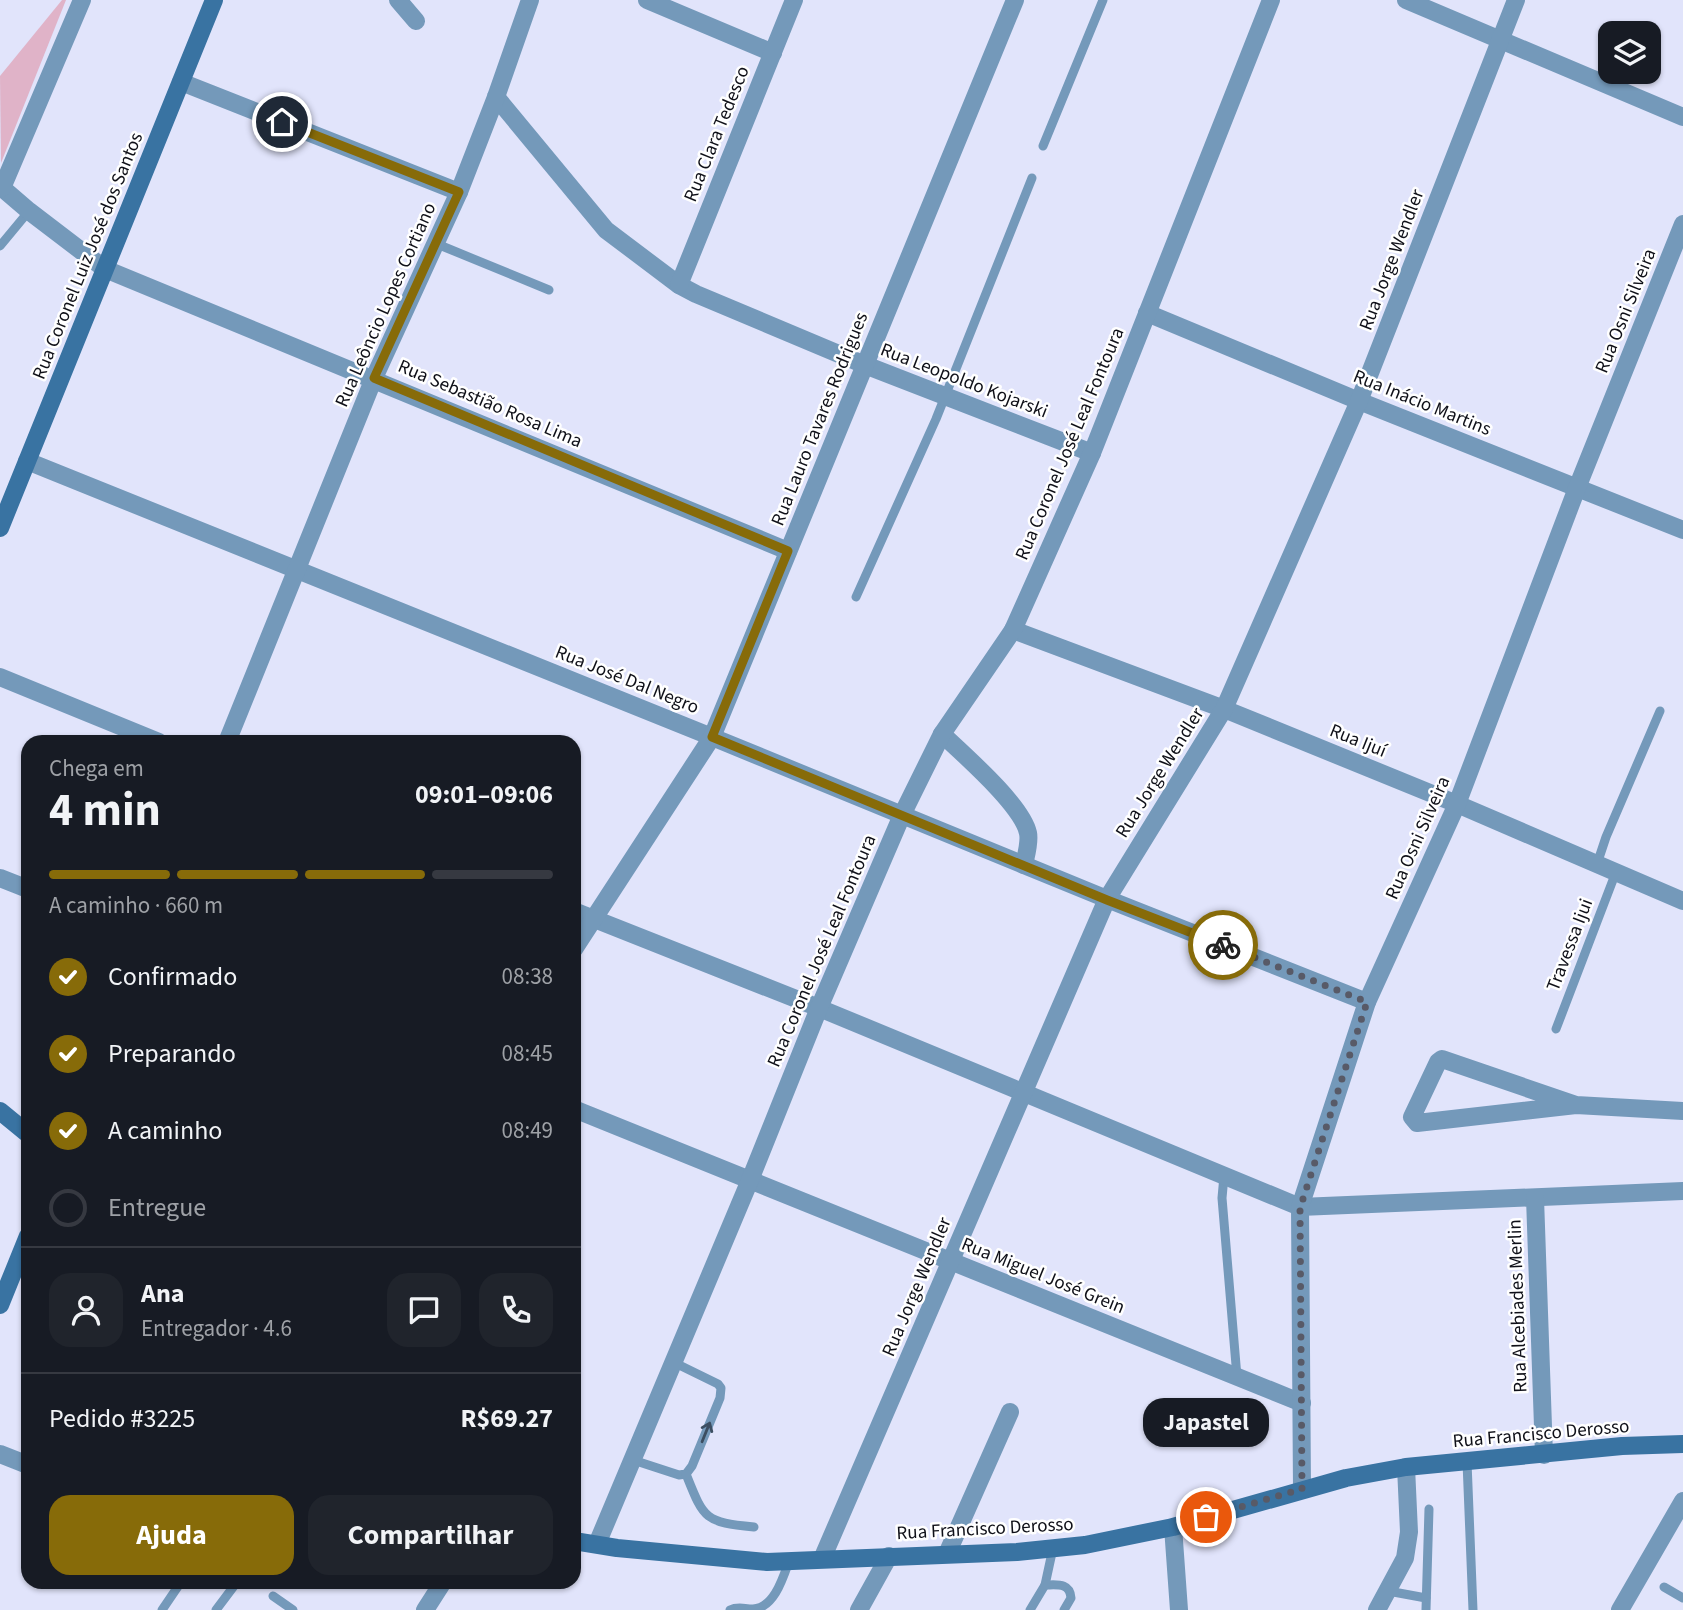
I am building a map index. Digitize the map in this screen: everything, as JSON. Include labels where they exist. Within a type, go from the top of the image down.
[{"type":"main road","name":"Rua Coronel Luiz José dos Santos","points":[[0,528],[214,0]]},
{"type":"main road","points":[[0,1111],[21,1128]]},
{"type":"main road","points":[[0,1305],[21,1253]]},
{"type":"main road","name":"Rua Francisco Derosso","points":[[581,1542],[767,1562],[1053,1548],[1085,1545],[1173,1527],[1302,1489],[1406,1467],[1622,1446],[1683,1444]]},
{"type":"street","points":[[1,187],[82,0]]},
{"type":"street","points":[[398,0],[416,21]]},
{"type":"street","name":"Rua Leôncio Lopes Cortiano","points":[[230,735],[374,378],[459,192],[530,0]]},
{"type":"street","points":[[647,0],[773,53]]},
{"type":"street","name":"Rua Clara Tedesco","points":[[679,285],[794,0]]},
{"type":"street","name":"Rua Lauro Tavares Rodrigues","points":[[581,938],[712,737],[1015,0]]},
{"type":"street","name":"Rua Coronel José Leal Fontoura","points":[[597,1544],[902,815],[942,734],[1013,630],[1092,453],[1270,0]]},
{"type":"street","points":[[1406,0],[1683,117]]},
{"type":"street","name":"Rua Jorge Wendler","points":[[822,1559],[1107,900],[1224,709],[1359,401],[1516,0]]},
{"type":"street","points":[[181,82],[459,192]]},
{"type":"street","name":"Rua Leopoldo Kojarski","points":[[496,97],[606,230],[679,285],[865,365],[1092,453]]},
{"type":"street","name":"Rua Sebastião Rosa Lima","points":[[1,187],[105,269],[788,551]]},
{"type":"street","name":"Rua Osni Silveira","points":[[1302,1489],[1300,1208],[1367,1002],[1457,804],[1577,488],[1683,224]]},
{"type":"street","name":"Rua Inácio Martins","points":[[1147,313],[1683,530]]},
{"type":"street","name":"Rua José Dal Negro","points":[[27,461],[712,737],[1107,900],[1367,1002]]},
{"type":"street","name":"Rua Ijuí","points":[[1013,630],[1224,709],[1457,804],[1683,901]]},
{"type":"street","points":[[0,677],[142,735]]},
{"type":"street","points":[[942,734],[1007,799],[1024,820],[1029,835],[1024,865]]},
{"type":"street","points":[[0,878],[21,886]]},
{"type":"street","points":[[581,914],[819,1008],[1300,1208],[1683,1191]]},
{"type":"street","points":[[1576,1105],[1442,1059],[1438,1062],[1412,1117],[1417,1123],[1576,1105],[1683,1111]]},
{"type":"street","points":[[1648,1110],[1683,1099]]},
{"type":"street","name":"Rua Miguel José Grein","points":[[581,1112],[1302,1403]]},
{"type":"street","name":"Rua Alcebiades Merlin","points":[[1535,1198],[1544,1455]]},
{"type":"street","points":[[947,1554],[1010,1412]]},
{"type":"street","points":[[0,1454],[21,1462]]},
{"type":"street","points":[[1377,1610],[1405,1558],[1409,1532],[1406,1467]]},
{"type":"street","points":[[1626,1608],[1683,1501]]},
{"type":"street","points":[[1173,1527],[1179,1610]]},
{"type":"street","points":[[859,1610],[889,1556]]},
{"type":"street","points":[[425,1610],[438,1589]]},
{"type":"lane","points":[[1043,146],[1103,0]]},
{"type":"lane","points":[[856,597],[936,419],[1032,178]]},
{"type":"lane","points":[[0,246],[29,211]]},
{"type":"lane","points":[[437,244],[550,290]]},
{"type":"lane","points":[[1597,864],[1660,712]]},
{"type":"lane","name":"Travessa Ijui","points":[[1556,1029],[1616,872]]},
{"type":"lane","points":[[1224,1176],[1222,1198],[1237,1377]]},
{"type":"lane","points":[[673,1362],[721,1388],[720,1398],[697,1455],[686,1474]]},
{"type":"lane","points":[[633,1460],[679,1475],[686,1474]]},
{"type":"lane","points":[[1467,1462],[1473,1610]]},
{"type":"lane","points":[[686,1474],[705,1516],[722,1523],[754,1527]]},
{"type":"lane","points":[[1426,1610],[1429,1509]]},
{"type":"lane","points":[[1030,1610],[1045,1585],[1053,1548]]},
{"type":"lane","points":[[730,1610],[735,1607],[761,1608],[782,1582],[789,1561]]},
{"type":"lane","points":[[1045,1585],[1063,1585],[1068,1588],[1071,1598],[1064,1610]]},
{"type":"lane","points":[[1664,1587],[1683,1598]]},
{"type":"lane","points":[[162,1610],[176,1589]]},
{"type":"lane","points":[[216,1610],[231,1589]]},
{"type":"lane","points":[[1388,1591],[1426,1598]]},
{"type":"lane","points":[[273,1596],[293,1610]]},
{"type":"shaded area","points":[[62,0],[66,0],[1,163],[0,76]]},
{"type":"way so far","points":[[1206,1517],[1302,1489],[1300,1208],[1367,1002],[1223,945]]},
{"type":"place","name":"Japastel","points":[[1206,1517]]},
{"type":"route","points":[[282,122],[459,192],[374,378],[788,551],[712,737],[1223,945]]}]
